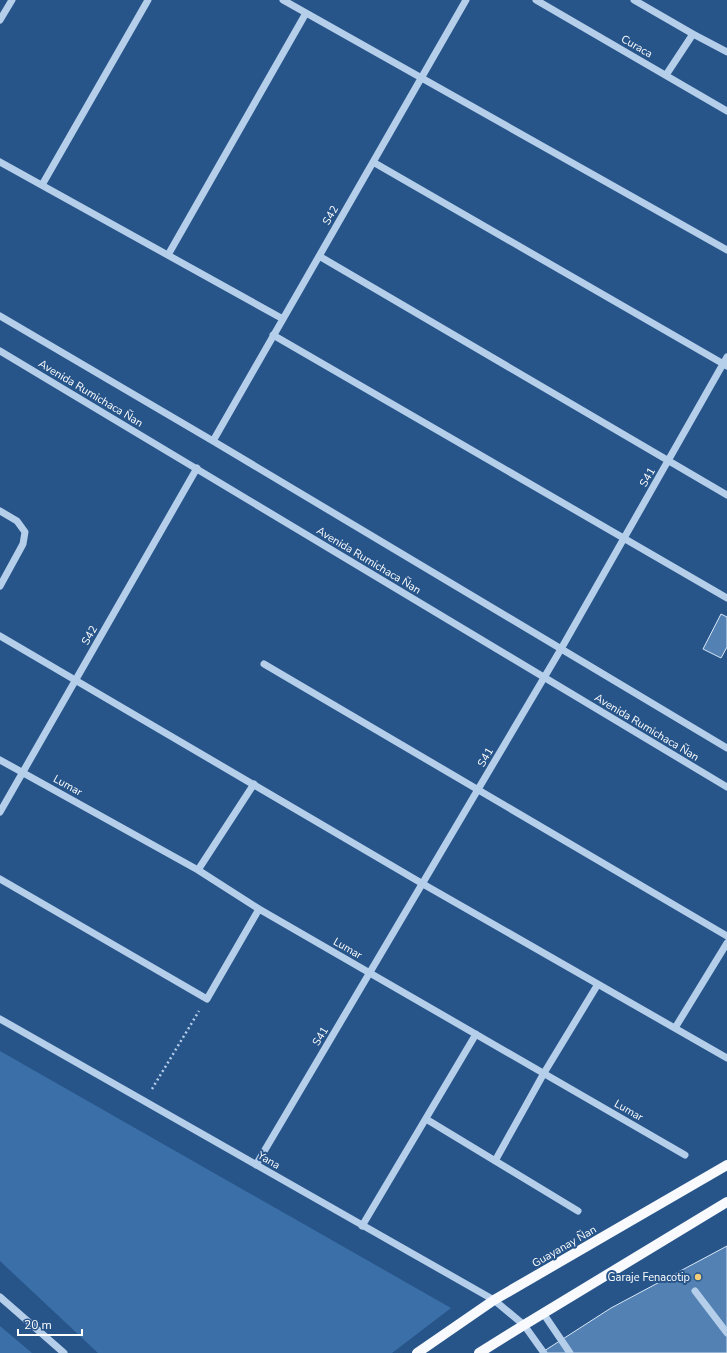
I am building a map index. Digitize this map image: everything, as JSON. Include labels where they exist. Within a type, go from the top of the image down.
[{"type":"main road","name":"Guayanay Ñan","points":[[417,1353],[494,1300],[727,1165]]},
{"type":"main road","points":[[479,1353],[524,1324],[727,1202]]},
{"type":"street","points":[[0,20],[12,0]]},
{"type":"street","points":[[42,185],[148,0]]},
{"type":"street","points":[[283,0],[727,250]]},
{"type":"street","name":"S42","points":[[213,441],[466,0]]},
{"type":"street","name":"Curaca","points":[[536,0],[727,111]]},
{"type":"street","points":[[634,0],[727,52]]},
{"type":"street","points":[[168,255],[306,13]]},
{"type":"street","points":[[666,76],[693,34]]},
{"type":"street","points":[[0,162],[283,319]]},
{"type":"street","points":[[373,162],[726,362]]},
{"type":"street","points":[[319,256],[727,494]]},
{"type":"street","name":"Avenida Rumichaca Ñan","points":[[0,316],[213,441],[727,748]]},
{"type":"street","points":[[274,335],[727,598]]},
{"type":"street","name":"Avenida Rumichaca Ñan","points":[[0,351],[197,468],[544,679],[727,787]]},
{"type":"street","name":"S41","points":[[256,1165],[544,679],[726,362]]},
{"type":"street","name":"S42","points":[[0,812],[197,468]]},
{"type":"street","points":[[0,511],[17,521],[25,532],[23,544],[0,586]]},
{"type":"street","points":[[0,636],[423,884],[727,1058]]},
{"type":"street","points":[[264,664],[727,936]]},
{"type":"street","name":"Lumar","points":[[0,760],[198,870],[259,909],[685,1155]]},
{"type":"street","points":[[198,870],[254,784]]},
{"type":"street","points":[[0,879],[207,999],[259,909]]},
{"type":"street","points":[[675,1028],[727,943]]},
{"type":"street","points":[[495,1161],[544,1073],[598,984]]},
{"type":"street","name":"Yana","points":[[0,1019],[494,1300],[524,1324],[544,1353]]},
{"type":"street","points":[[362,1226],[476,1034]]},
{"type":"street","points":[[426,1119],[578,1211]]},
{"type":"street","points":[[694,1291],[727,1333]]},
{"type":"street","points":[[0,1297],[64,1353]]},
{"type":"street","points":[[543,1313],[570,1353]]},
{"type":"path","points":[[145,1102],[207,999]]},
{"type":"shaded area","points":[[0,1051],[451,1308],[392,1353],[98,1353],[0,1261]]},
{"type":"shaded area","points":[[0,1326],[32,1353],[0,1353]]},
{"type":"building","points":[[721,614],[727,617],[727,647],[721,658],[703,649]]},
{"type":"building","name":"Garaje Fenacotip","points":[[727,1246],[727,1353],[541,1353],[611,1308]]},
{"type":"place","name":"Garaje Fenacotip","points":[[698,1277]]}]
